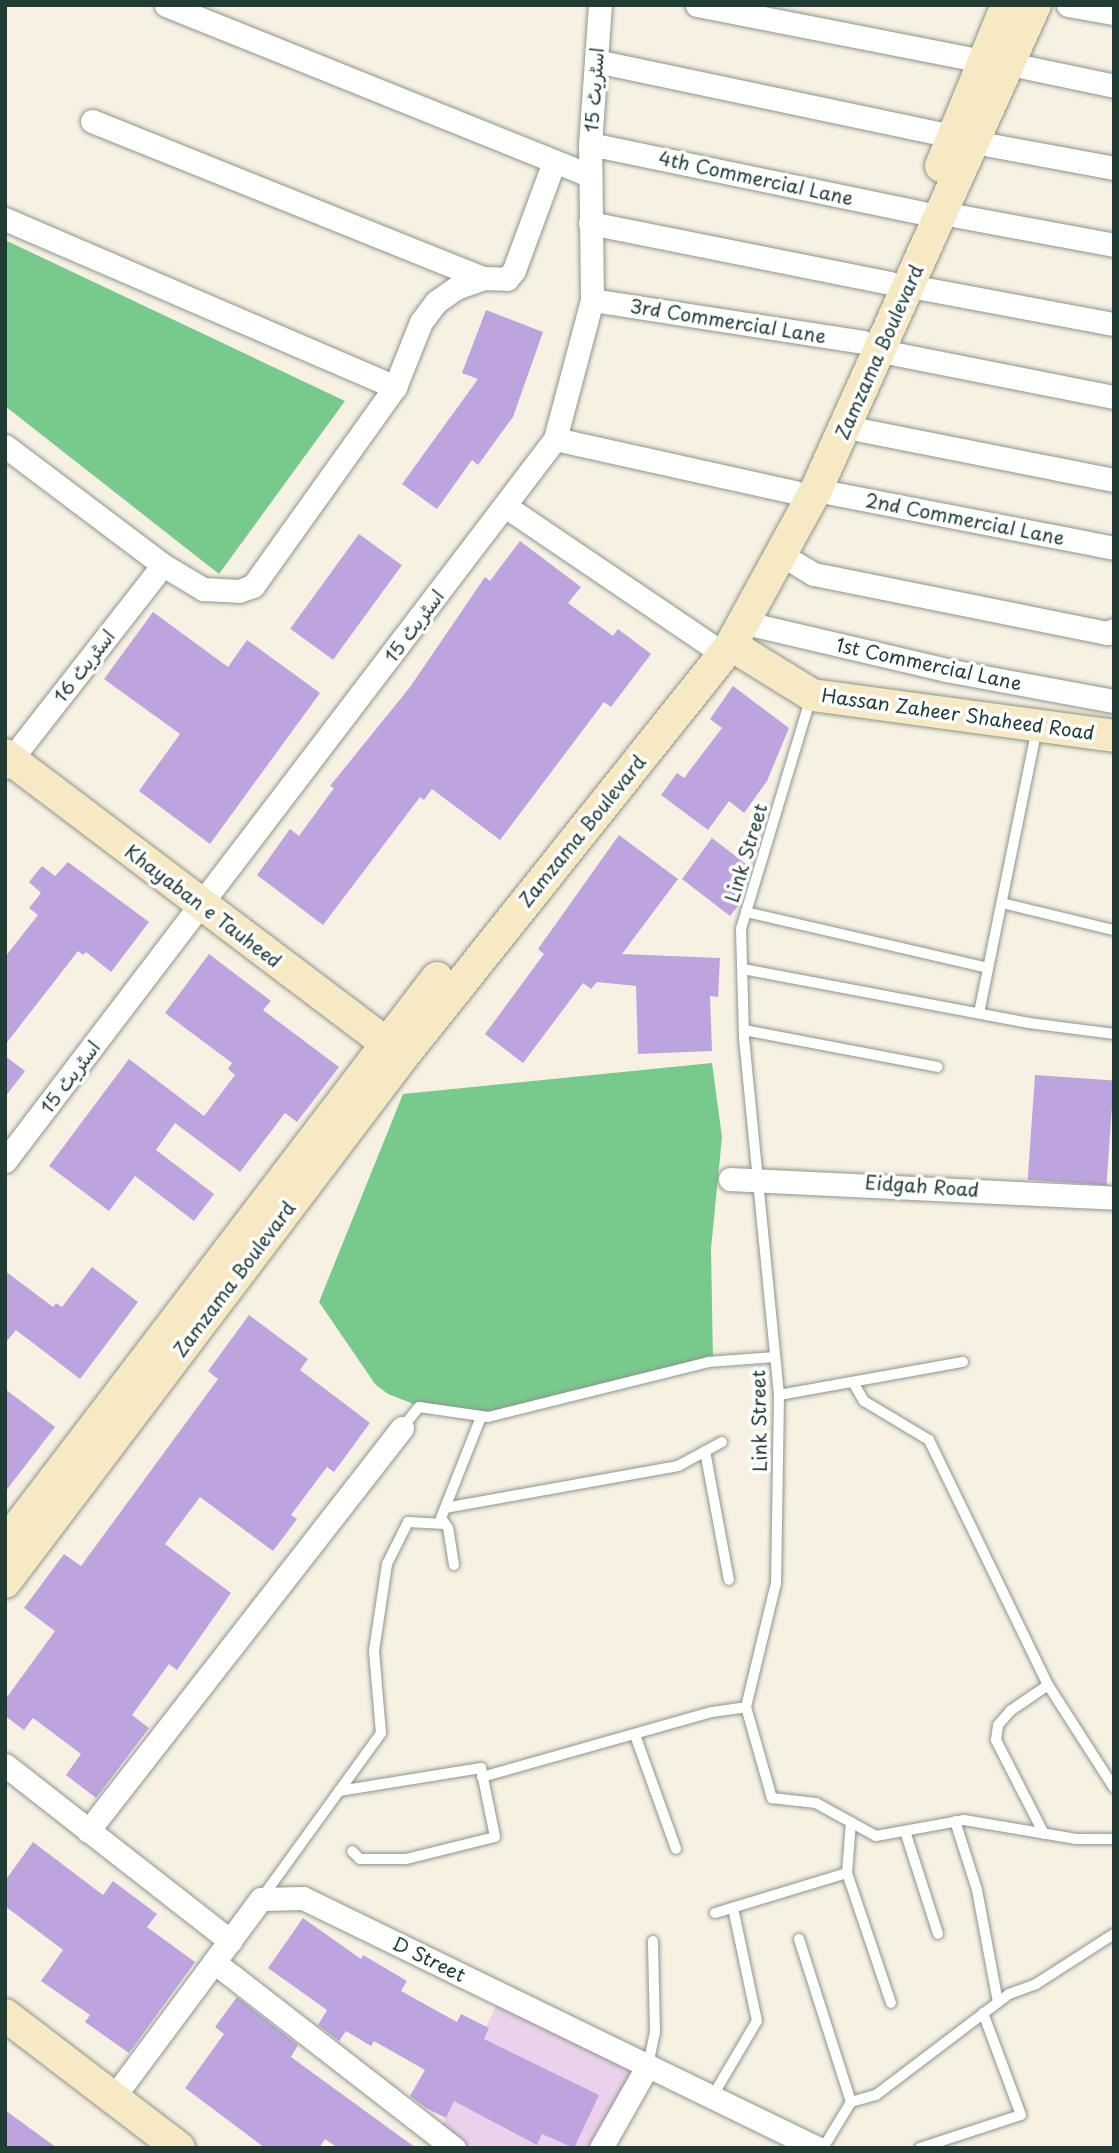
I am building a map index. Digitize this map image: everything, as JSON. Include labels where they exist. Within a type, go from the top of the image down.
[{"type":"main road","name":"Zamzama Boulevard","points":[[997,63],[1007,5]]},
{"type":"main road","name":"Zamzama Boulevard","points":[[729,637],[805,491],[997,63],[1035,5]]},
{"type":"main road","name":"Zamzama Boulevard","points":[[5,1544],[394,1049],[729,637],[782,555],[805,491],[846,427],[872,346]]},
{"type":"main road","name":"Hassan Zaheer Shaheed Road","points":[[729,637],[812,695],[1114,736]]},
{"type":"main road","name":"Khayaban e Tauheed","points":[[7,760],[394,1049]]},
{"type":"main road","name":"Zamzama Boulevard","points":[[5,1582],[394,1049]]},
{"type":"main road","points":[[5,2015],[179,2148]]},
{"type":"street","points":[[166,5],[589,175]]},
{"type":"street","name":"اسٹریٹ 15","points":[[5,1161],[555,439],[593,300],[589,175],[600,5]]},
{"type":"street","points":[[697,5],[1114,86]]},
{"type":"street","points":[[1068,5],[1114,13]]},
{"type":"street","points":[[596,61],[1114,168]]},
{"type":"street","points":[[92,121],[483,278],[507,279],[514,270],[554,162]]},
{"type":"street","name":"4th Commercial Lane","points":[[590,144],[932,213],[1114,245]]},
{"type":"street","points":[[5,219],[395,387]]},
{"type":"street","points":[[590,223],[1114,324]]},
{"type":"street","points":[[5,446],[163,565],[203,589],[239,591],[253,586],[395,387],[421,322],[436,302],[483,278]]},
{"type":"street","name":"3rd Commercial Lane","points":[[593,300],[872,346],[1114,397]]},
{"type":"street","points":[[846,427],[1114,480]]},
{"type":"street","name":"2nd Commercial Lane","points":[[555,439],[805,491],[1114,548]]},
{"type":"street","points":[[505,506],[729,637]]},
{"type":"street","points":[[782,555],[814,574],[1107,634],[1114,630]]},
{"type":"street","name":"اسٹریٹ 16","points":[[7,760],[163,565]]},
{"type":"street","name":"1st Commercial Lane","points":[[729,637],[946,670],[1114,701]]},
{"type":"street","name":"Eidgah Road","points":[[730,1179],[1114,1198]]},
{"type":"street","points":[[88,1831],[402,1428]]},
{"type":"street","points":[[5,1765],[230,1941]]},
{"type":"street","name":"D Street","points":[[261,1899],[303,1898],[817,2148]]},
{"type":"street","points":[[113,2098],[261,1899]]},
{"type":"street","points":[[214,1962],[454,2148]]},
{"type":"street","points":[[601,2148],[648,2065]]},
{"type":"lane","name":"Link Street","points":[[812,695],[741,929],[744,1030],[779,1395],[776,1583],[746,1707],[772,1798],[817,1803],[876,1836],[955,1821],[1114,1839]]},
{"type":"lane","points":[[979,1013],[1038,726]]},
{"type":"lane","points":[[1002,903],[1114,930]]},
{"type":"lane","points":[[746,912],[988,968]]},
{"type":"lane","points":[[743,969],[979,1013],[1114,1034]]},
{"type":"lane","points":[[744,1030],[938,1067]]},
{"type":"lane","points":[[402,1428],[419,1407],[481,1417],[708,1362],[775,1357]]},
{"type":"lane","points":[[779,1395],[855,1384],[963,1362]]},
{"type":"lane","points":[[855,1384],[864,1401],[929,1440],[1048,1685],[1114,1787]]},
{"type":"lane","points":[[454,1565],[445,1524],[441,1518],[481,1417]]},
{"type":"lane","points":[[445,1508],[678,1466],[722,1442]]},
{"type":"lane","points":[[705,1451],[729,1580]]},
{"type":"lane","points":[[261,1899],[381,1733],[374,1651],[387,1564],[408,1522],[445,1524]]},
{"type":"lane","points":[[1044,1833],[996,1740],[998,1725],[1010,1711],[1048,1685]]},
{"type":"lane","points":[[482,1777],[746,1707]]},
{"type":"lane","points":[[635,1735],[676,1849]]},
{"type":"lane","points":[[339,1791],[481,1768],[495,1837],[405,1858],[360,1859],[352,1851]]},
{"type":"lane","points":[[955,1821],[978,1890],[998,2002]]},
{"type":"lane","points":[[851,1822],[847,1873],[891,2003]]},
{"type":"lane","points":[[905,1831],[938,1934]]},
{"type":"lane","points":[[715,1913],[847,1873]]},
{"type":"lane","points":[[712,2097],[757,2021],[733,1908]]},
{"type":"lane","points":[[823,2148],[851,2102],[876,2095],[998,2002],[1036,1984],[1114,1934]]},
{"type":"lane","points":[[799,1939],[851,2102]]},
{"type":"lane","points":[[648,2065],[655,2032],[653,1941]]},
{"type":"lane","points":[[920,2148],[1021,2115],[983,2013]]},
{"type":"shaded area","points":[[501,1994],[648,2065],[601,2148],[454,2148],[438,2135]]},
{"type":"green space","points":[[5,240],[345,401],[219,574],[5,406]]},
{"type":"green space","points":[[712,1063],[722,1137],[711,1249],[713,1361],[488,1417],[429,1410],[388,1394],[375,1384],[319,1302],[403,1094]]},
{"type":"building","points":[[486,310],[543,332],[513,417],[478,465],[472,460],[437,509],[402,484],[478,379],[462,373]]},
{"type":"building","points":[[359,534],[402,565],[333,660],[290,629]]},
{"type":"building","points":[[520,541],[581,587],[568,603],[613,636],[618,629],[651,654],[611,707],[604,702],[500,840],[432,789],[424,800],[420,797],[323,925],[257,875],[290,829],[299,836],[334,788],[330,786],[410,687],[485,577],[490,581]]},
{"type":"building","points":[[153,612],[228,667],[247,640],[320,693],[210,844],[139,791],[180,734],[104,679]]},
{"type":"building","points":[[733,686],[789,728],[767,781],[744,813],[729,801],[708,830],[661,795],[677,773],[684,778],[722,728],[710,719]]},
{"type":"building","points":[[619,835],[678,879],[622,954],[720,958],[718,997],[710,996],[712,1051],[638,1054],[636,986],[597,982],[591,989],[583,983],[523,1063],[485,1034],[544,954],[538,949]]},
{"type":"building","points":[[712,838],[751,868],[741,902],[730,916],[682,879]]},
{"type":"building","points":[[68,862],[149,922],[111,972],[86,952],[83,955],[78,951],[5,1045],[5,957],[38,915],[29,908],[41,893],[29,882],[42,866],[55,876]]},
{"type":"building","points":[[209,954],[271,1001],[263,1010],[339,1067],[297,1122],[285,1113],[240,1172],[175,1123],[156,1150],[214,1194],[194,1221],[135,1176],[109,1211],[49,1166],[129,1059],[204,1116],[235,1075],[228,1069],[232,1063],[165,1013]]},
{"type":"building","points":[[5,1056],[25,1071],[5,1097]]},
{"type":"building","points":[[1035,1075],[1114,1081],[1106,1185],[1028,1180]]},
{"type":"building","points":[[92,1267],[138,1302],[80,1379],[16,1330],[5,1343],[5,1271],[53,1307],[56,1303],[62,1307]]},
{"type":"building","points":[[249,1315],[308,1359],[300,1370],[370,1423],[334,1472],[327,1467],[291,1515],[297,1519],[273,1551],[200,1497],[165,1544],[231,1593],[177,1670],[169,1664],[132,1715],[149,1728],[96,1798],[66,1775],[81,1754],[33,1718],[24,1730],[5,1716],[5,1700],[55,1631],[24,1608],[64,1554],[81,1566],[218,1379],[208,1371]]},
{"type":"building","points":[[5,1389],[55,1427],[5,1492]]},
{"type":"building","points":[[33,1842],[103,1895],[113,1881],[157,1914],[147,1927],[195,1962],[129,2053],[85,2022],[90,2015],[41,1981],[63,1950],[5,1906],[5,1881]]},
{"type":"building","points":[[303,1918],[361,1959],[363,1955],[407,1981],[401,1991],[457,2022],[461,2014],[489,2028],[484,2039],[599,2095],[574,2148],[542,2134],[537,2145],[454,2101],[446,2118],[410,2096],[425,2070],[374,2041],[371,2046],[346,2031],[339,2041],[318,2025],[327,2010],[268,1968]]},
{"type":"building","points":[[237,1997],[298,2045],[291,2057],[416,2148],[338,2148],[325,2139],[319,2148],[265,2148],[185,2088],[224,2034],[215,2027]]},
{"type":"building","points":[[5,2110],[57,2148],[5,2148]]}]
